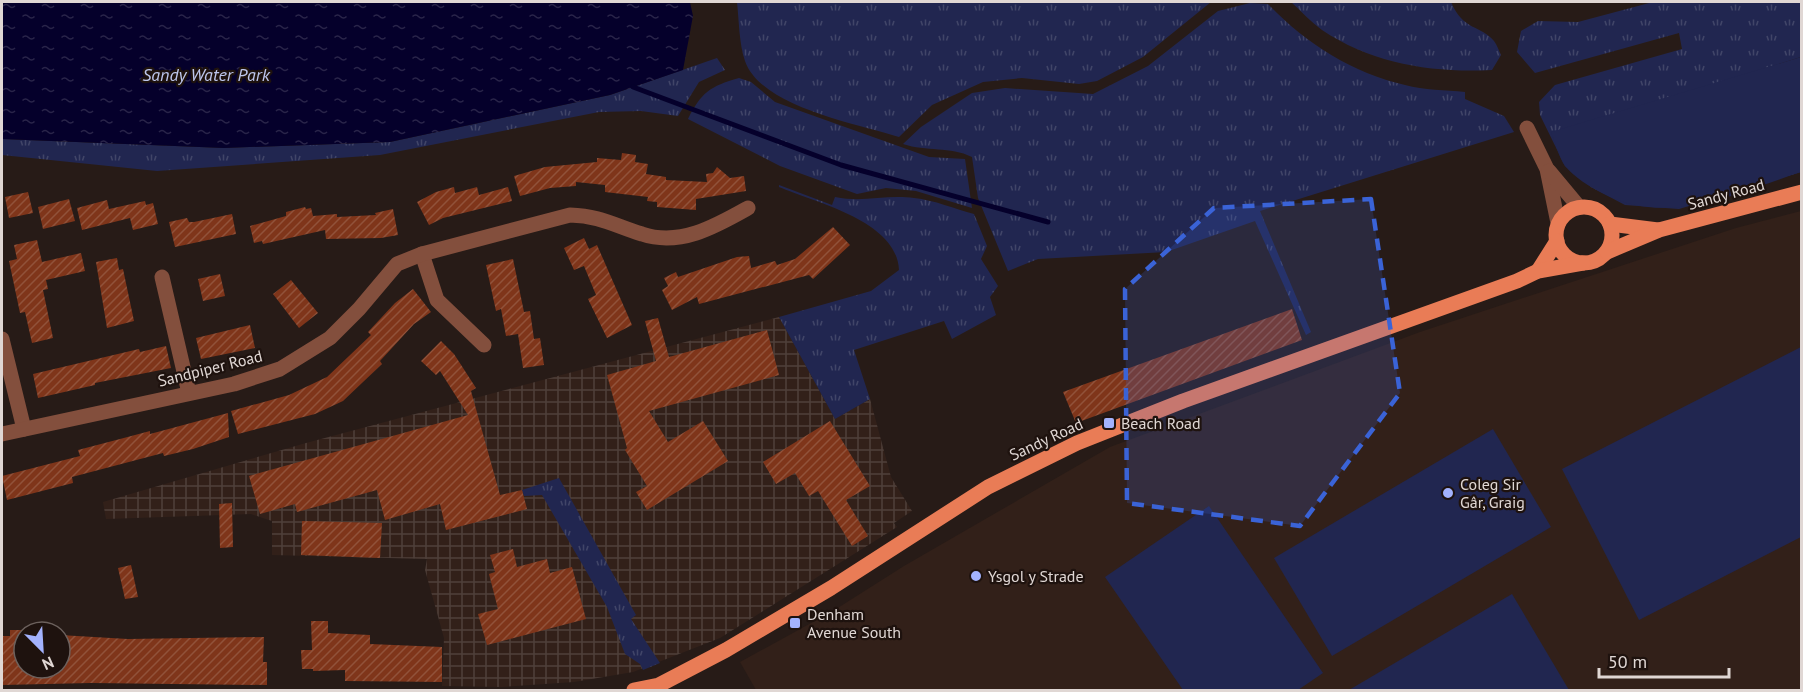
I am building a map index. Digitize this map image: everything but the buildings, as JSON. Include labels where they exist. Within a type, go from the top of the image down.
[{"type":"main road","name":"Sandy Road","points":[[1607,252],[1659,230],[1802,192]]},
{"type":"main road","points":[[1538,271],[1557,241],[1558,223],[1570,210],[1579,207],[1598,210],[1610,224],[1613,233],[1607,252],[1592,262],[1583,263],[1566,256],[1557,241]]},
{"type":"main road","name":"Sandy Road","points":[[1610,224],[1659,230]]},
{"type":"main road","name":"Sandy Road","points":[[634,690],[660,688],[831,588],[988,487],[1077,442],[1183,401],[1517,281],[1538,271],[1583,263]]},
{"type":"street","points":[[1527,128],[1547,169],[1579,207]]},
{"type":"street","points":[[1547,169],[1558,223]]},
{"type":"street","name":"Sandpiper Road","points":[[2,434],[234,384],[280,369],[330,338],[359,309],[397,264],[422,254],[570,215],[594,216],[643,235],[676,238],[717,225],[748,208]]},
{"type":"street","points":[[422,254],[437,300],[484,345]]},
{"type":"street","points":[[162,277],[189,393]]},
{"type":"street","points":[[2,339],[24,429]]},
{"type":"highlighted area","points":[[1371,199],[1400,393],[1300,526],[1127,503],[1125,289],[1214,208]]},
{"type":"shaded area","name":"Coleg Sir Gâr, Graig","points":[[1801,211],[1801,690],[756,690],[740,662],[833,611],[904,566],[1110,447],[1420,332],[1736,228]]},
{"type":"shaded area","points":[[779,317],[835,419],[870,399],[891,477],[912,511],[894,523],[897,527],[720,638],[633,672],[574,682],[502,687],[442,686],[444,638],[425,570],[427,559],[272,555],[272,521],[251,514],[106,519],[103,502],[306,443]]},
{"type":"green space","points":[[737,2],[1211,2],[1143,57],[1097,81],[1079,84],[1022,78],[983,82],[932,105],[899,137],[836,119],[790,102],[754,77],[743,54]]},
{"type":"green space","points":[[1291,2],[1451,2],[1466,23],[1494,41],[1501,55],[1492,70],[1447,70],[1404,64],[1341,42],[1318,27]]},
{"type":"green space","points":[[1653,2],[1801,2],[1801,57],[1722,82],[1801,172],[1679,209],[1625,205],[1591,187],[1565,166],[1540,115],[1539,102],[1555,85],[1682,49],[1679,33],[1535,73],[1517,52],[1521,31],[1538,21],[1578,22]]},
{"type":"green space","points":[[1250,3],[1268,4],[1314,44],[1366,73],[1412,87],[1465,92],[1465,99],[1504,116],[1514,132],[1260,211],[1311,332],[1306,335],[1255,221],[1166,252],[1038,259],[1008,271],[978,198],[972,157],[955,151],[903,144],[921,127],[972,93],[1005,88],[1093,94],[1148,66],[1218,11]]},
{"type":"green space","points":[[1801,57],[1801,172],[1702,204],[1652,207],[1627,203],[1597,191],[1565,166],[1557,150],[1551,132]]},
{"type":"green space","points":[[717,58],[725,70],[699,82],[678,116],[641,111],[599,112],[380,155],[157,171],[2,155],[2,139],[224,148],[390,142],[610,95]]},
{"type":"green space","points":[[739,78],[751,82],[775,102],[929,157],[965,159],[972,208],[916,191],[886,188],[857,194],[780,166],[688,119],[697,103],[708,92],[721,84]]},
{"type":"green space","points":[[779,185],[832,205],[835,197],[856,199],[904,197],[922,199],[974,214],[987,246],[981,259],[998,286],[990,297],[996,315],[952,339],[944,321],[854,350],[870,399],[835,419],[779,317],[871,291],[899,270],[895,253],[885,239],[870,226],[833,207],[779,187]]},
{"type":"green space","points":[[1801,347],[1801,537],[1639,620],[1562,469]]},
{"type":"green space","points":[[1493,429],[1551,527],[1332,656],[1274,558]]},
{"type":"green space","points":[[559,478],[636,615],[631,619],[660,663],[643,670],[640,664],[625,654],[607,607],[542,495],[524,496],[522,490]]},
{"type":"green space","points":[[1209,506],[1323,673],[1298,690],[1183,690],[1105,577]]},
{"type":"green space","points":[[1512,594],[1569,690],[1349,690]]},
{"type":"water","name":"Sandy Water Park","points":[[2,2],[690,2],[693,16],[683,70],[610,95],[390,142],[224,148],[2,139]]},
{"type":"waterway","points":[[633,87],[841,165],[1048,222]]},
{"type":"place","name":"Beach Road","points":[[1109,423]]},
{"type":"place","name":"Coleg Sir Gâr, Graig","points":[[1448,493]]},
{"type":"place","name":"Ysgol y Strade","points":[[976,576]]},
{"type":"place","name":"Denham Avenue South","points":[[795,623]]}]
